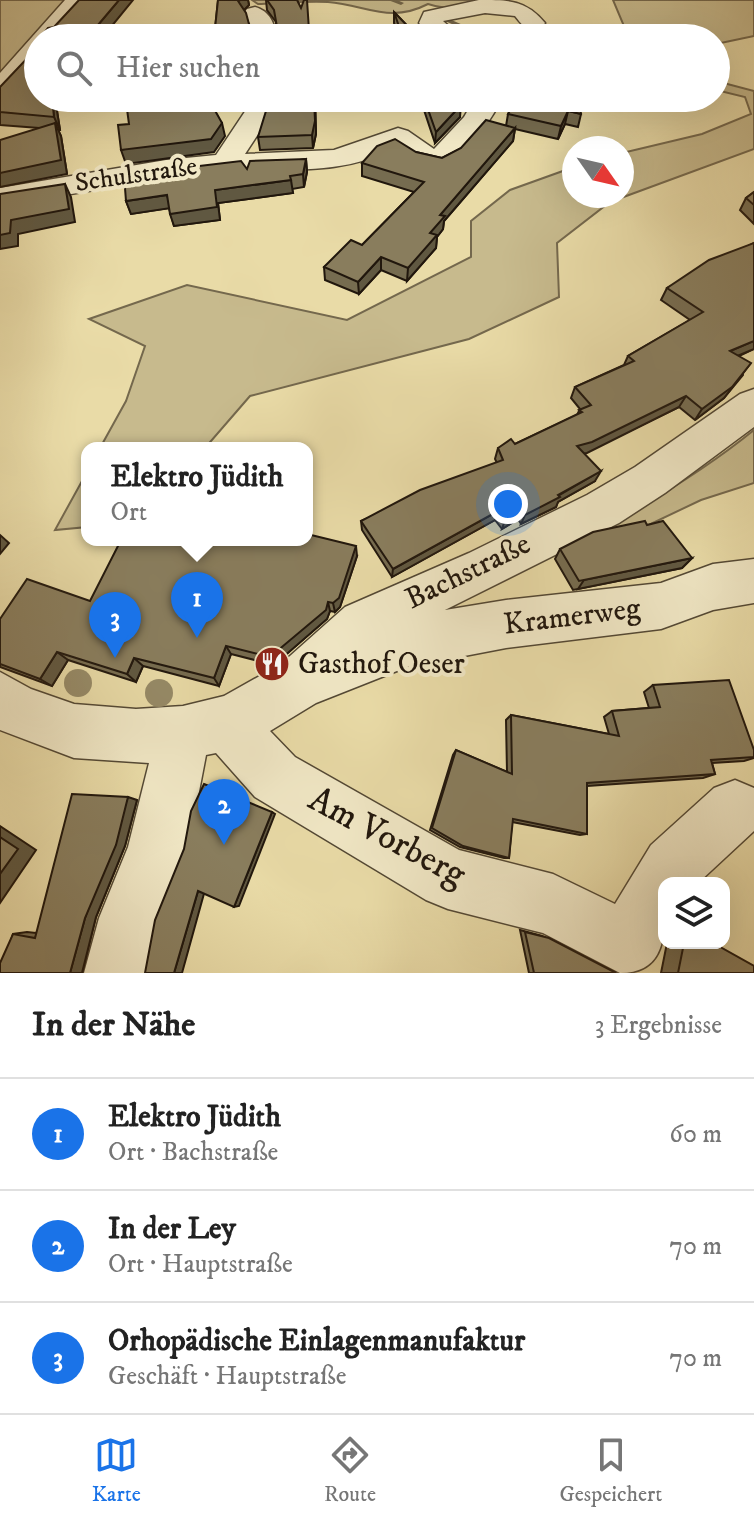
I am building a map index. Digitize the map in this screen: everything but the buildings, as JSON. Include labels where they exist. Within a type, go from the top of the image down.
[{"type":"street","points":[[57,24],[78,0]]},
{"type":"street","points":[[432,24],[432,17],[445,11],[494,3],[522,9],[533,23]]},
{"type":"street","points":[[255,14],[262,24]]},
{"type":"street","points":[[0,90],[24,62]]},
{"type":"street","name":"Schulstraße","points":[[225,163],[259,112]]},
{"type":"street","name":"Schulstraße","points":[[0,197],[166,169],[225,163],[302,163],[343,159],[369,152],[398,137],[420,154],[441,159],[482,112]]},
{"type":"street","name":"Bachstraße","points":[[204,728],[260,708],[300,683],[363,624],[486,568],[542,537],[603,509],[662,472],[754,405]]},
{"type":"street","name":"Kramerweg","points":[[300,683],[365,661],[407,642],[506,624],[661,606],[713,587],[754,581]]},
{"type":"street","points":[[0,699],[16,710],[74,731],[136,736],[204,728],[130,918],[117,973]]},
{"type":"street","name":"Am Vorberg","points":[[204,728],[275,777],[448,878],[553,905],[627,944],[672,866],[735,809]]},
{"type":"shaded area","points":[[0,0],[71,0],[49,24],[24,24],[24,52],[0,79]]},
{"type":"shaded area","points":[[252,0],[499,0],[464,8],[428,4],[414,10],[390,13],[328,2],[258,4]]},
{"type":"shaded area","points":[[613,0],[754,0],[754,36],[730,41],[730,24],[623,24]]},
{"type":"shaded area","points":[[730,85],[754,91],[754,149],[634,193],[634,150],[702,134],[751,114],[745,97],[730,93]]},
{"type":"shaded area","points":[[562,171],[562,208],[602,208],[557,243],[559,297],[469,339],[250,396],[210,442],[103,442],[126,401],[145,346],[89,319],[187,285],[347,320],[471,257],[471,221],[510,190]]},
{"type":"shaded area","points":[[754,430],[754,483],[701,500],[638,530],[605,536],[600,530],[680,483]]},
{"type":"shaded area","points":[[81,483],[81,528],[55,530]]},
{"type":"waterway","points":[[391,0],[401,3]]},
{"type":"waterway","points":[[440,17],[456,24]]},
{"type":"place","name":"Elektro Jüdith","points":[[197,638]]},
{"type":"place","name":"Orhopädische Einlagenmanufaktur","points":[[115,658]]},
{"type":"place","name":"Gasthof Oeser","points":[[272,664]]},
{"type":"place","name":"In der Ley","points":[[224,845]]}]
